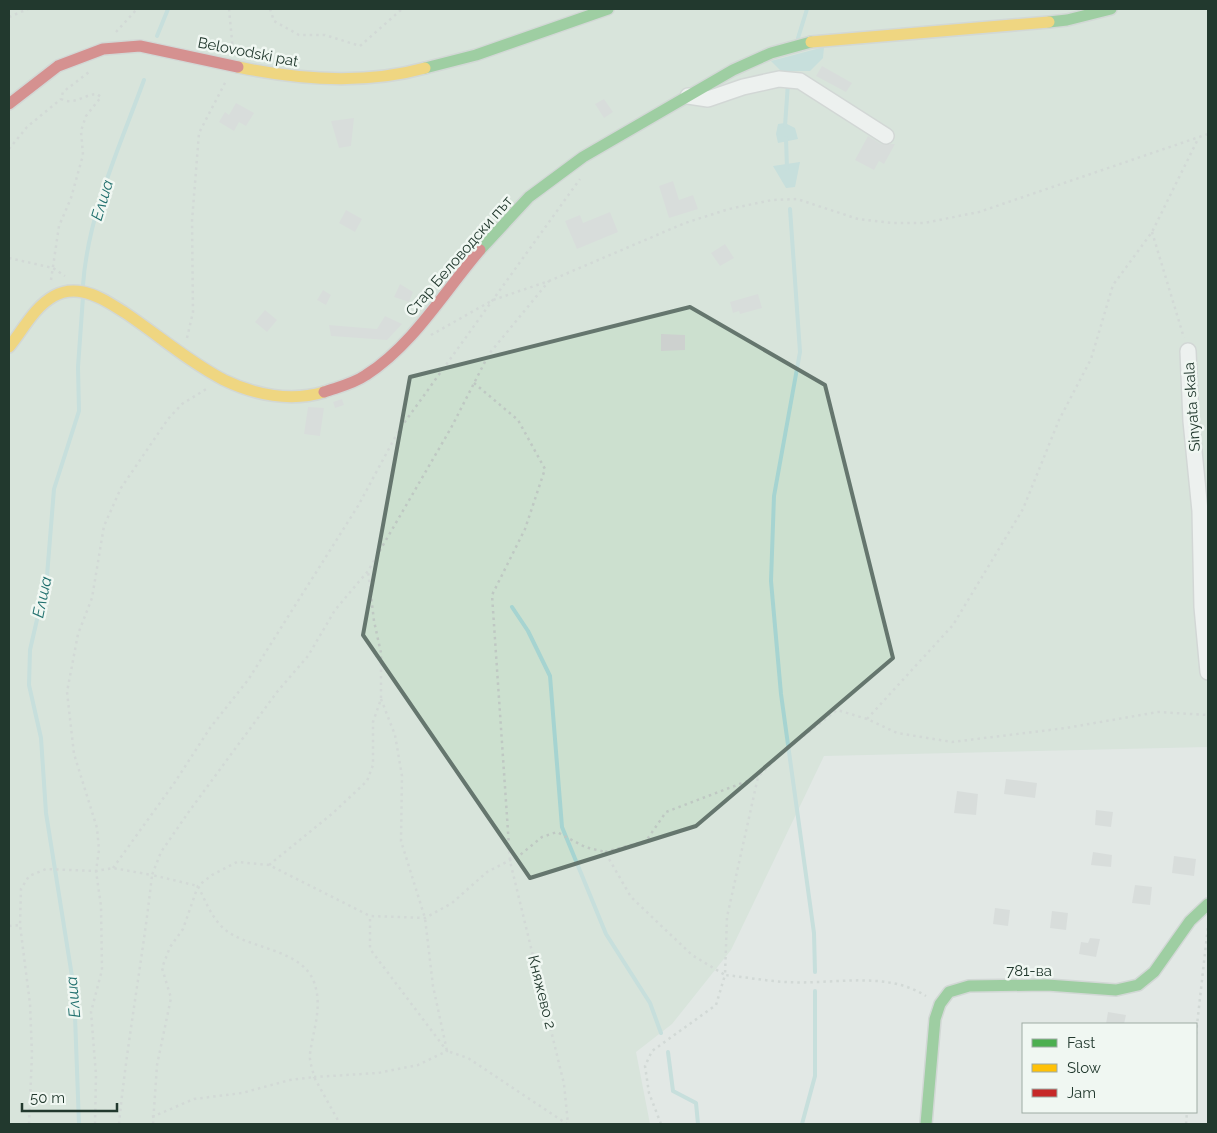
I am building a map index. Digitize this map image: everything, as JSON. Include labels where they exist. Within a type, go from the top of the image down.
[{"type":"street","name":"Belovodski pat","points":[[9,104],[58,66],[103,49],[140,46],[271,74],[317,78],[372,79],[404,74],[476,55],[608,9]]},
{"type":"street","name":"Стар Беловодски път","points":[[82,292],[130,315],[183,354],[222,379],[242,389],[271,396],[292,398],[334,390],[358,380],[382,364],[411,334],[476,254],[516,209],[558,175],[604,144],[745,62],[787,46],[811,42],[1067,20],[1111,9]]},
{"type":"street","points":[[688,96],[700,99],[714,98],[743,87],[779,79],[800,81],[886,136]]},
{"type":"street","points":[[9,347],[46,302],[64,292],[82,292]]},
{"type":"street","name":"Sinyata skala","points":[[1188,351],[1191,421],[1200,511],[1202,607],[1208,672]]},
{"type":"street","name":"781-ва","points":[[940,1004],[949,992],[969,986],[1047,985],[1116,990],[1138,985],[1154,972],[1190,921],[1208,904]]},
{"type":"street","points":[[926,1124],[935,1019],[940,1004]]},
{"type":"path","points":[[9,17],[28,9]]},
{"type":"path","points":[[9,148],[27,127],[61,99],[63,92],[89,73],[103,49],[137,9]]},
{"type":"path","points":[[183,354],[193,312],[192,221],[199,133],[213,102],[235,65],[229,9]]},
{"type":"path","points":[[270,9],[274,21],[299,35],[325,35],[360,46],[402,9]]},
{"type":"path","points":[[46,302],[59,226],[83,155],[81,131],[86,116],[101,97],[97,94],[91,94],[76,102],[61,99]]},
{"type":"path","points":[[425,339],[493,300],[549,281],[685,223],[728,209],[772,200],[796,199],[858,219],[892,223],[924,223],[978,212],[1124,161],[1198,139],[1208,134]]},
{"type":"path","points":[[867,719],[953,626],[1023,509],[1059,420],[1091,359],[1113,286],[1152,232],[1198,139]]},
{"type":"path","points":[[113,868],[175,782],[210,728],[248,680],[358,506],[399,430],[583,175]]},
{"type":"path","points":[[1152,232],[1188,351]]},
{"type":"path","points":[[9,258],[53,268],[63,273],[82,292]]},
{"type":"path","points":[[119,1124],[125,1062],[145,938],[152,874],[162,852],[190,810],[277,692],[308,656],[335,610],[368,571],[451,428],[489,354],[549,281]]},
{"type":"path","points":[[95,1124],[96,1075],[91,1012],[102,970],[101,906],[96,871],[100,850],[97,828],[74,754],[67,692],[78,634],[92,598],[104,526],[121,488],[168,419],[182,404],[222,379]]},
{"type":"path","name":"Княжево 2","points":[[474,383],[518,420],[545,469],[525,529],[492,595],[510,861],[564,1084],[568,1124]]},
{"type":"path","points":[[368,571],[374,621],[381,653],[381,699],[395,735],[402,776],[401,841],[425,918],[433,986],[447,1052]]},
{"type":"path","points":[[269,865],[333,813],[368,781],[373,765],[372,722],[381,699]]},
{"type":"path","points":[[153,1124],[157,1065],[171,998],[162,968],[170,948],[183,929],[198,886],[212,875],[237,862],[269,865],[370,916],[425,918],[452,903],[487,872],[510,861],[542,837],[557,832],[585,847],[605,852],[646,841],[666,812],[758,777],[782,753],[837,710],[867,719],[897,733],[952,742],[1066,728],[1158,712],[1208,715]]},
{"type":"path","points":[[661,1124],[649,1093],[645,1066],[652,1051],[716,1005],[725,975],[726,917],[758,777]]},
{"type":"path","points":[[605,852],[631,897],[692,955],[725,975],[787,982],[874,980],[916,989],[940,1004]]},
{"type":"path","points":[[29,1124],[31,1029],[20,925],[21,889],[29,876],[46,869],[63,868],[96,871],[113,868],[152,874],[198,886]]},
{"type":"path","points":[[198,886],[213,918],[232,935],[259,944],[309,971],[314,984],[318,1008],[310,1056],[314,1077],[340,1124]]},
{"type":"path","points":[[370,916],[370,949],[447,1052],[468,1058],[568,1124]]},
{"type":"path","points":[[9,926],[20,925]]},
{"type":"path","points":[[1197,1025],[1208,925]]},
{"type":"path","points":[[152,1117],[194,1099],[242,1094],[290,1080],[378,1073],[418,1066],[447,1052]]},
{"type":"highlighted area","points":[[690,307],[825,385],[893,658],[696,826],[530,878],[363,635],[410,377]]},
{"type":"green space","points":[[9,9],[1208,9],[1208,747],[824,756],[731,950],[672,1024],[636,1052],[650,1124],[9,1124]]},
{"type":"water","points":[[824,47],[823,58],[810,71],[781,71],[771,61]]},
{"type":"water","points":[[785,123],[795,128],[798,139],[778,143],[776,134],[778,124]]},
{"type":"water","points":[[800,162],[795,187],[786,188],[773,166]]},
{"type":"building","points":[[822,66],[852,83],[846,92],[816,76]]},
{"type":"building","points":[[604,99],[613,112],[604,118],[595,104]]},
{"type":"building","points":[[236,103],[254,113],[246,126],[239,122],[234,131],[219,122],[225,112],[229,115]]},
{"type":"building","points":[[354,118],[351,146],[339,148],[331,121]]},
{"type":"building","points":[[868,136],[881,144],[895,144],[884,164],[879,161],[874,170],[855,160]]},
{"type":"building","points":[[673,181],[679,200],[693,195],[698,209],[669,218],[659,186]]},
{"type":"building","points":[[346,210],[362,219],[355,232],[339,223]]},
{"type":"building","points":[[610,212],[618,232],[577,249],[565,221],[580,215],[583,223]]},
{"type":"building","points":[[725,244],[734,258],[720,266],[711,253]]},
{"type":"building","points":[[400,284],[413,292],[409,302],[394,297]]},
{"type":"building","points":[[323,290],[331,295],[326,305],[317,300]]},
{"type":"building","points":[[758,294],[762,308],[740,314],[739,311],[733,313],[730,302]]},
{"type":"building","points":[[265,310],[277,320],[267,332],[255,322]]},
{"type":"building","points":[[385,316],[402,324],[387,340],[331,336],[329,325],[377,329]]},
{"type":"building","points":[[661,334],[685,335],[685,350],[661,351]]},
{"type":"building","points":[[342,399],[344,405],[335,408],[333,402]]},
{"type":"building","points":[[308,407],[324,408],[320,436],[304,434]]},
{"type":"building","points":[[1006,779],[1037,783],[1035,798],[1004,794]]},
{"type":"building","points":[[957,791],[978,794],[976,815],[954,813]]},
{"type":"building","points":[[1096,810],[1113,812],[1111,827],[1095,825]]},
{"type":"building","points":[[1093,852],[1112,855],[1111,867],[1091,865]]},
{"type":"building","points":[[1174,856],[1196,859],[1194,876],[1172,873]]},
{"type":"building","points":[[1135,885],[1152,887],[1150,905],[1132,903]]},
{"type":"building","points":[[995,908],[1010,910],[1008,926],[993,924]]},
{"type":"building","points":[[1052,911],[1068,913],[1066,930],[1050,928]]},
{"type":"building","points":[[1090,938],[1100,939],[1096,957],[1079,954],[1081,942],[1088,943]]},
{"type":"building","points":[[1108,1012],[1126,1015],[1124,1023],[1106,1023]]},
{"type":"waterway","name":"Елша","points":[[157,36],[168,9]]},
{"type":"waterway","points":[[798,38],[807,9]]},
{"type":"waterway","name":"Елша","points":[[83,285],[91,232],[98,206],[115,155],[144,80]]},
{"type":"waterway","points":[[785,126],[788,83]]},
{"type":"waterway","points":[[786,138],[787,169]]},
{"type":"waterway","points":[[790,209],[800,352],[774,496],[771,581],[781,694],[814,933],[815,972]]},
{"type":"waterway","name":"Елша","points":[[79,1124],[74,989],[46,813],[41,738],[29,685],[30,650],[47,576],[54,489],[79,411],[78,367],[83,297]]},
{"type":"waterway","points":[[512,607],[528,631],[550,676],[562,827],[606,934],[650,1003],[661,1033]]},
{"type":"waterway","points":[[802,1124],[815,1076],[815,991]]},
{"type":"waterway","points":[[668,1052],[673,1091],[696,1103],[698,1124]]},
{"type":"traffic: fast","points":[[425,68],[476,55],[608,9]]},
{"type":"traffic: fast","points":[[1049,22],[1067,20],[1111,9]]},
{"type":"traffic: fast","points":[[480,250],[529,197],[583,157],[733,70],[771,53],[811,42]]},
{"type":"traffic: fast","points":[[926,1124],[935,1019],[940,1004],[949,992],[969,986],[1047,985],[1116,990],[1138,985],[1154,972],[1190,921],[1208,904]]},
{"type":"traffic: slow","points":[[811,42],[1049,22]]},
{"type":"traffic: slow","points":[[238,67],[308,78],[332,79],[379,77],[425,68]]},
{"type":"traffic: slow","points":[[9,347],[40,306],[61,293],[79,291],[89,293],[109,303],[198,365],[224,380],[248,390],[286,397],[324,392]]},
{"type":"traffic: jam","points":[[9,104],[58,66],[103,49],[140,46],[238,67]]},
{"type":"traffic: jam","points":[[324,392],[361,378],[399,349],[480,250]]}]
